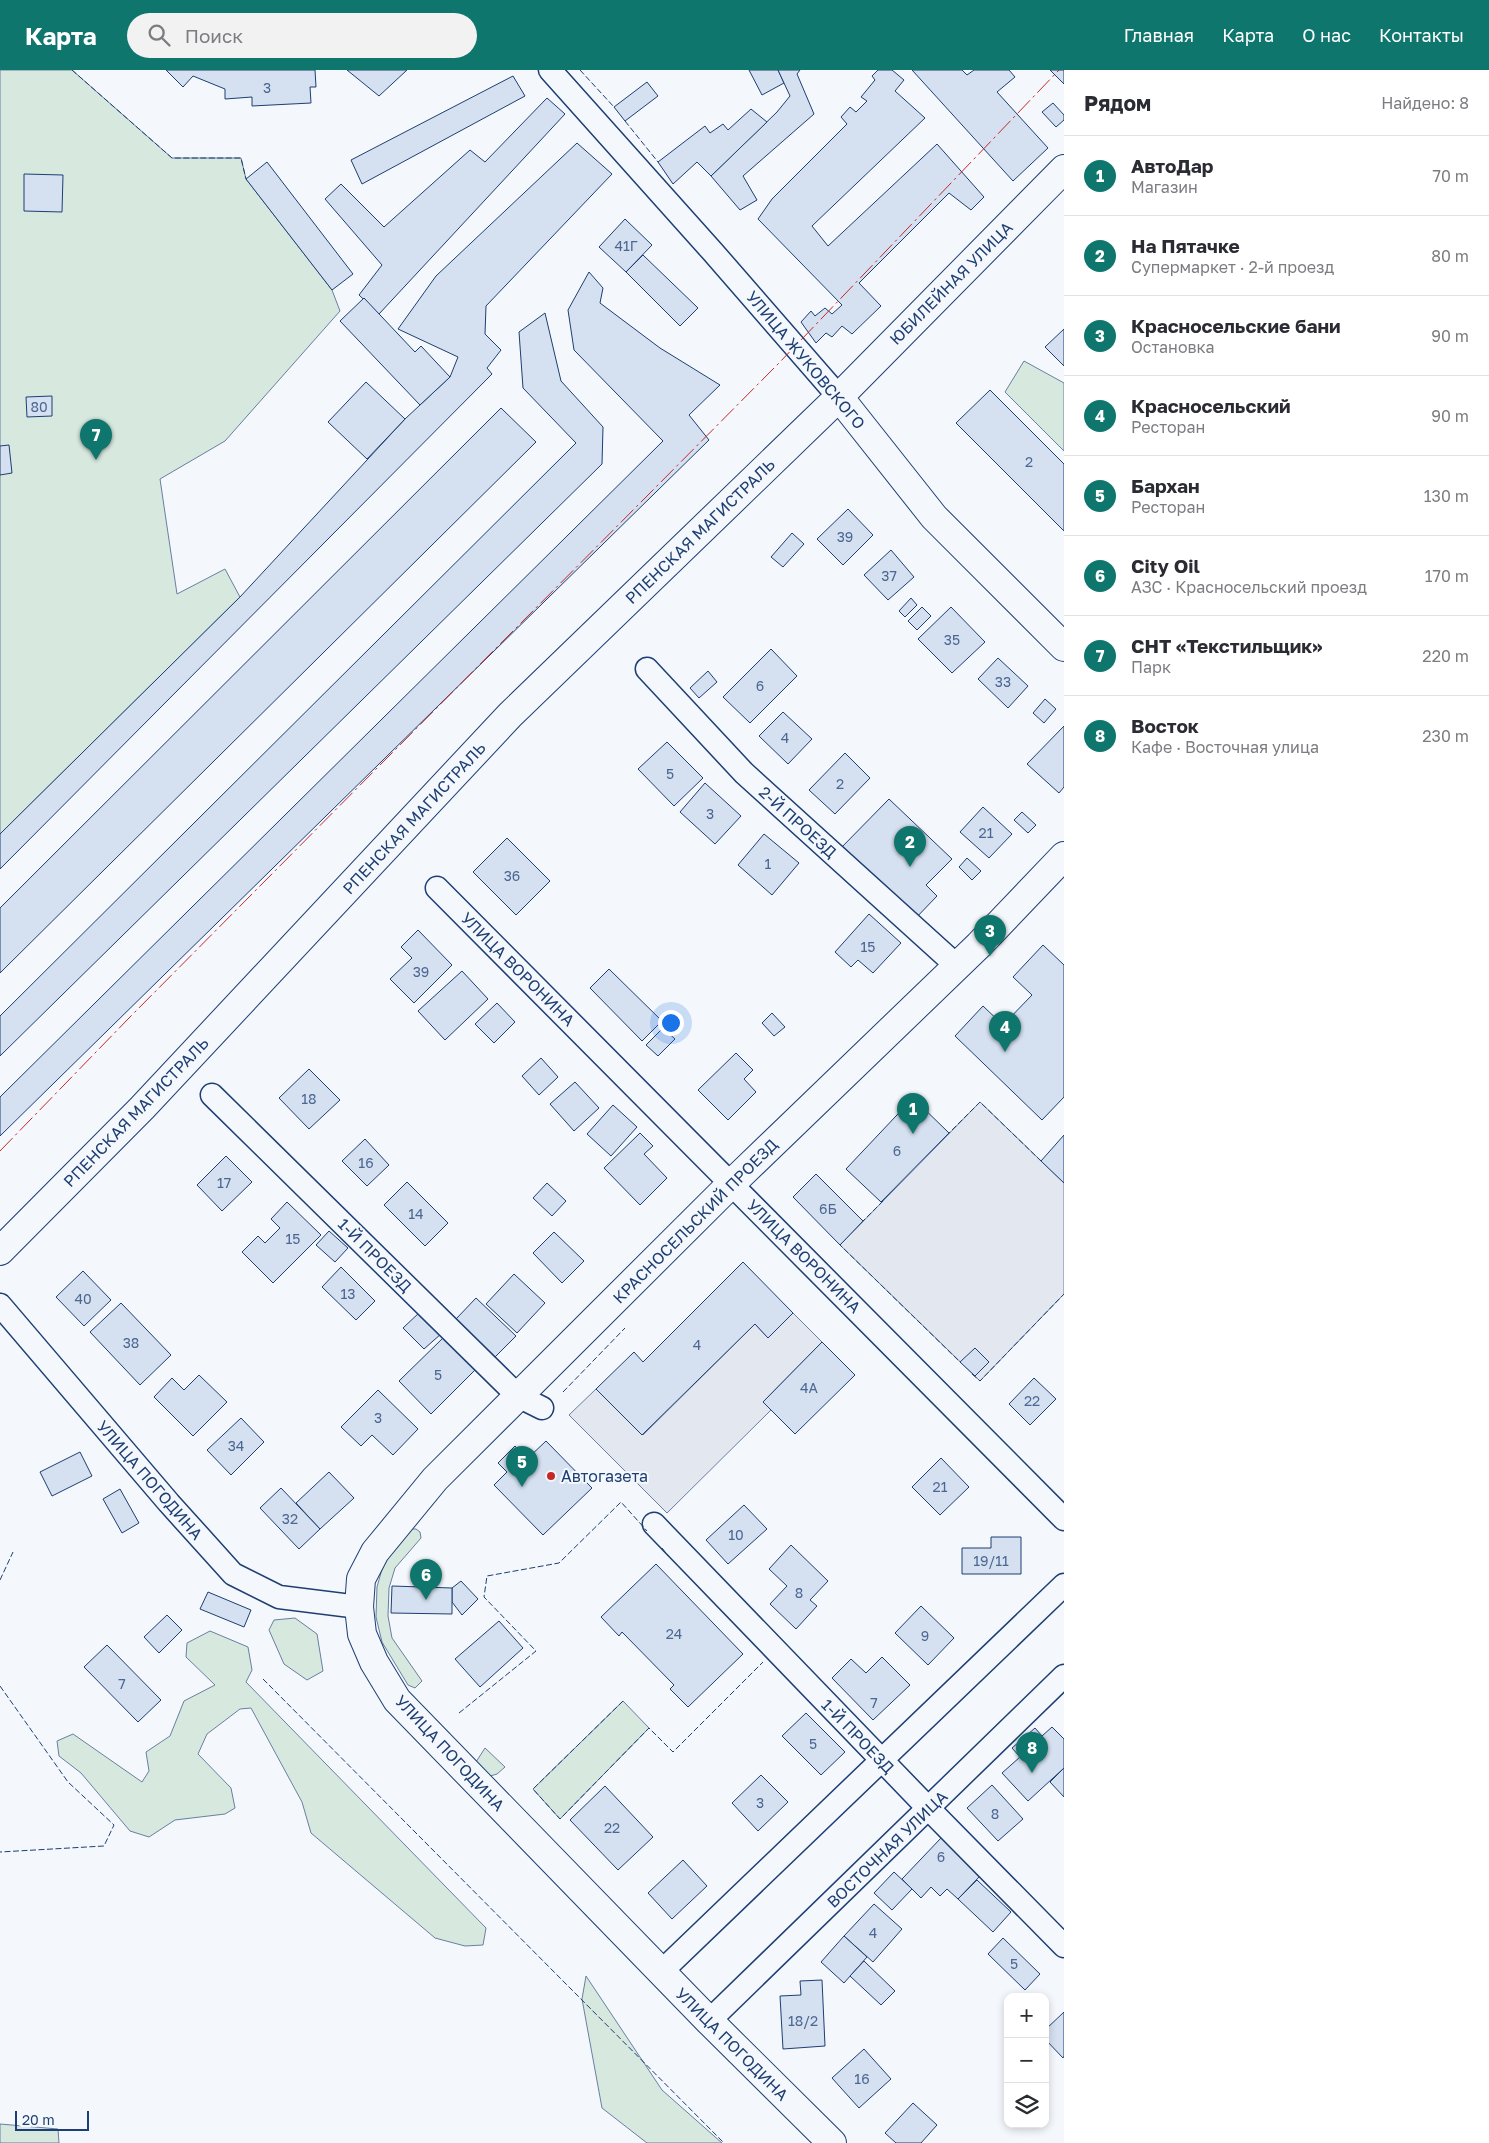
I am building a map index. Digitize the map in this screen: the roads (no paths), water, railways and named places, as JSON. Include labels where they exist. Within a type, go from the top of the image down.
[{"type":"street","name":"УЛИЦА ЖУКОВСКОГО","points":[[550,70],[712,251],[839,397],[934,517],[1064,647]]},
{"type":"street","name":"ЮБИЛЕЙНАЯ УЛИЦА","points":[[839,397],[1064,169]]},
{"type":"street","name":"РПЕНСКАЯ МАГИСТРАЛЬ","points":[[0,1251],[142,1108],[510,715],[839,397]]},
{"type":"street","name":"2-Й ПРОЕЗД","points":[[648,668],[744,773],[957,966]]},
{"type":"street","name":"КРАСНОСЕЛЬСКИЙ ПРОЕЗД","points":[[359,1607],[361,1579],[375,1552],[435,1479],[732,1183],[957,966],[1064,856]]},
{"type":"street","name":"УЛИЦА ВОРОНИНА","points":[[437,888],[1064,1519]]},
{"type":"street","name":"1-Й ПРОЕЗД","points":[[212,1095],[518,1396],[542,1408]]},
{"type":"street","name":"УЛИЦА ПОГОДИНА","points":[[0,1305],[169,1504],[233,1574],[279,1597],[359,1607],[362,1634],[374,1662],[397,1700],[709,2021],[832,2143]]},
{"type":"street","name":"1-Й ПРОЕЗД","points":[[654,1524],[928,1809],[1064,1946]]},
{"type":"street","points":[[661,1972],[1064,1585]]},
{"type":"street","name":"ВОСТОЧНАЯ УЛИЦА","points":[[709,2021],[1064,1676]]},
{"type":"place","name":"СНТ «Текстильщик»","points":[[96,460]]},
{"type":"place","name":"На Пятачке","points":[[910,867]]},
{"type":"place","name":"Красносельские бани","points":[[990,956]]},
{"type":"place","name":"Красносельский","points":[[1005,1052]]},
{"type":"place","name":"АвтоДар","points":[[913,1134]]},
{"type":"place","name":"Автогазета","points":[[551,1476]]},
{"type":"place","name":"Бархан","points":[[522,1487]]},
{"type":"place","name":"City Oil","points":[[426,1600]]},
{"type":"place","name":"Восток","points":[[1032,1773]]}]
